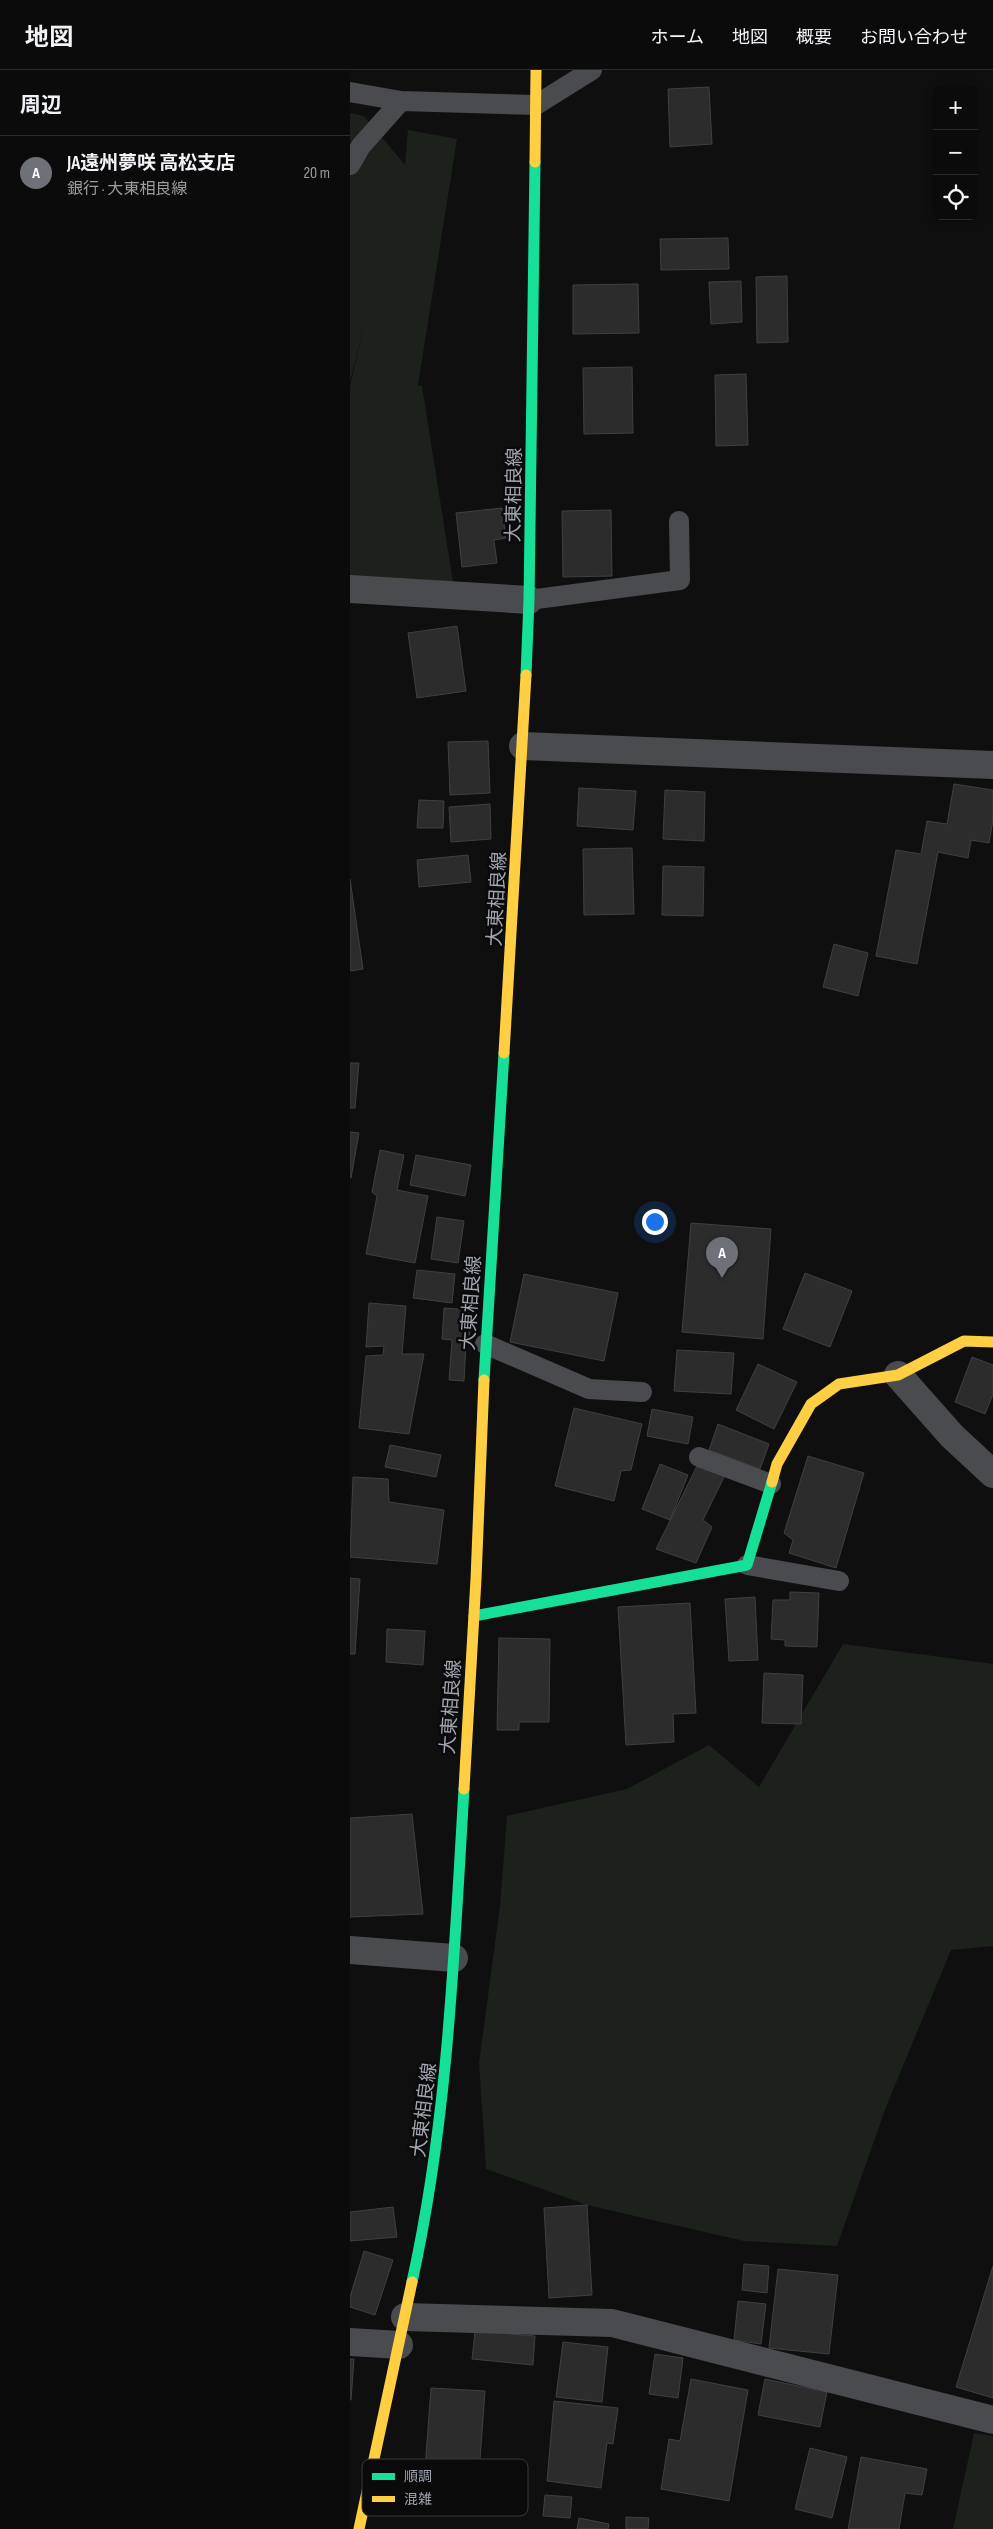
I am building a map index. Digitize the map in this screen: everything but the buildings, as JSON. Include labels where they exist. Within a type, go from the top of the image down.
[{"type":"main road","name":"大東相良線","points":[[374,2459],[425,2224],[442,2111],[454,1958],[474,1616],[485,1344],[522,746],[528,600],[536,70]]},
{"type":"main road","points":[[474,1616],[747,1565],[777,1464],[811,1404],[839,1384],[898,1375],[964,1341],[993,1342]]},
{"type":"main road","name":"大東相良線","points":[[358,2529],[362,2511]]},
{"type":"street","points":[[350,589],[528,600]]},
{"type":"street","points":[[522,746],[993,765]]},
{"type":"street","points":[[898,1375],[952,1436],[993,1474]]},
{"type":"street","points":[[350,1950],[454,1958]]},
{"type":"street","points":[[406,2317],[612,2323],[993,2420]]},
{"type":"street","points":[[350,2342],[399,2345]]},
{"type":"lane","points":[[350,92],[402,101],[536,104],[592,70]]},
{"type":"lane","points":[[350,165],[361,146],[402,101]]},
{"type":"lane","points":[[528,600],[680,580],[679,521]]},
{"type":"lane","points":[[485,1344],[589,1389],[642,1392]]},
{"type":"lane","points":[[699,1458],[771,1484]]},
{"type":"lane","points":[[747,1565],[839,1581]]},
{"type":"shaded area","points":[[350,113],[364,116],[405,165],[408,130],[457,139],[418,385],[422,386],[453,582],[350,578],[350,386],[364,325],[350,382]]},
{"type":"shaded area","points":[[843,1644],[993,1664],[993,1946],[951,1950],[886,2107],[837,2246],[744,2241],[587,2205],[486,2169],[479,2063],[500,1906],[507,1816],[627,1789],[709,1745],[759,1787]]},
{"type":"shaded area","points":[[974,2433],[993,2436],[993,2529],[953,2529]]},
{"type":"traffic: fast","points":[[526,675],[529,600],[535,162]]},
{"type":"traffic: fast","points":[[484,1380],[504,1053]]},
{"type":"traffic: fast","points":[[474,1616],[747,1565],[772,1482]]},
{"type":"traffic: fast","points":[[412,2282],[434,2160],[442,2098],[453,1975],[464,1789]]},
{"type":"traffic: slow","points":[[535,162],[536,70]]},
{"type":"traffic: slow","points":[[504,1053],[526,675]]},
{"type":"traffic: slow","points":[[772,1482],[777,1464],[811,1404],[839,1384],[898,1375],[964,1341],[993,1342]]},
{"type":"traffic: slow","points":[[464,1789],[476,1579],[484,1380]]},
{"type":"traffic: slow","points":[[374,2459],[412,2282]]},
{"type":"traffic: slow","points":[[359,2529],[362,2515]]},
{"type":"place","name":"JA遠州夢咲 高松支店","points":[[722,1278]]}]
